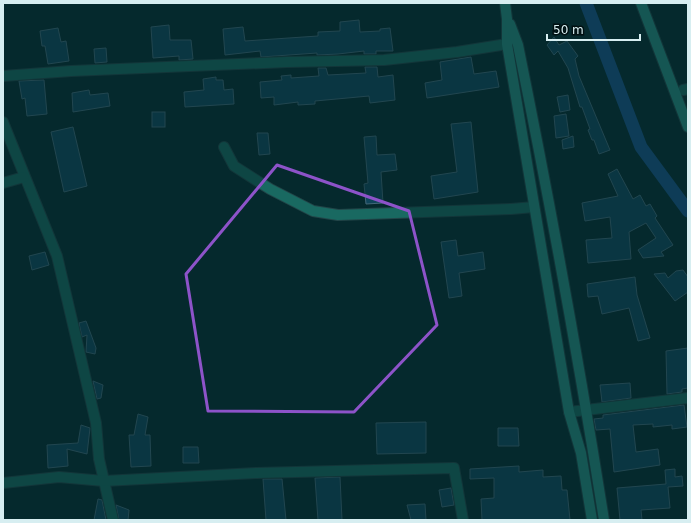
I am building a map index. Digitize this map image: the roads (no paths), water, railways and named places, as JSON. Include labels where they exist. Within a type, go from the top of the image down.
[{"type":"main road","points":[[505,3],[507,19],[507,44],[534,207],[569,412],[581,452],[592,520]]},
{"type":"main road","points":[[644,3],[688,127]]},
{"type":"main road","points":[[507,19],[518,45],[544,174],[587,410],[604,520]]},
{"type":"street","points":[[3,76],[71,71],[287,62],[384,60],[457,52],[507,44]]},
{"type":"street","points":[[3,122],[24,178],[57,256],[96,423],[99,459],[113,520]]},
{"type":"street","points":[[224,147],[234,166],[270,189],[314,211],[338,215],[534,207]]},
{"type":"street","points":[[3,183],[24,178]]},
{"type":"street","points":[[569,412],[688,398]]},
{"type":"street","points":[[3,483],[59,477],[104,481],[256,473],[454,468],[462,520]]},
{"type":"waterway","points":[[586,3],[641,147],[688,211]]}]
